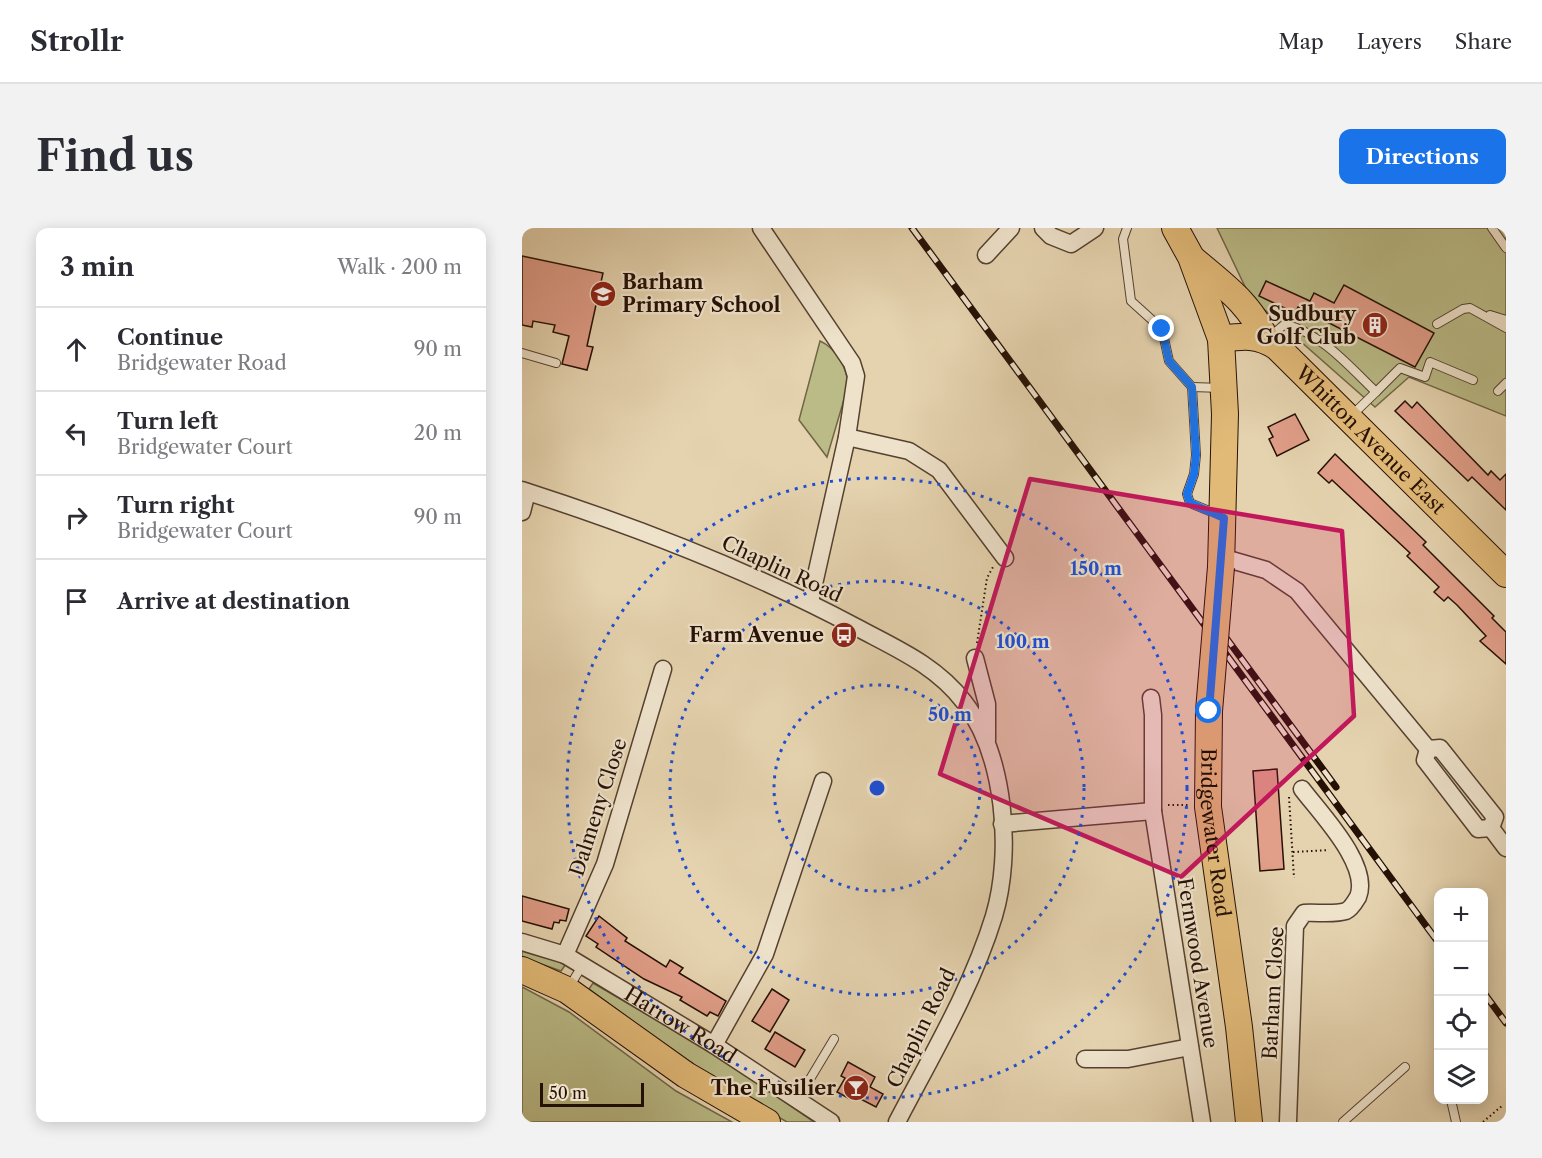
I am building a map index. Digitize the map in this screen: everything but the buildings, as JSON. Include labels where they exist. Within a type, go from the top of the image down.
[{"type":"main road","name":"Bridgewater Road","points":[[1175,228],[1191,257],[1221,339],[1224,388],[1224,518],[1209,711],[1208,807],[1239,1027],[1249,1122]]},
{"type":"main road","name":"Bridgewater Road","points":[[1191,257],[1244,304],[1256,318],[1266,340]]},
{"type":"main road","points":[[1221,339],[1248,335],[1266,340]]},
{"type":"main road","name":"Whitton Avenue East","points":[[1266,340],[1277,347],[1506,574]]},
{"type":"main road","name":"Harrow Road","points":[[522,970],[567,990],[686,1075],[767,1122]]},
{"type":"street","points":[[761,228],[852,363],[856,376],[847,437],[810,602]]},
{"type":"street","points":[[986,255],[1011,228]]},
{"type":"street","points":[[1043,228],[1051,236],[1071,244],[1095,228]]},
{"type":"street","points":[[847,437],[909,451],[939,470],[1005,558]]},
{"type":"street","points":[[522,512],[525,491]]},
{"type":"street","name":"Chaplin Road","points":[[525,491],[662,538],[810,602],[922,662],[939,674],[964,702],[987,741],[997,772],[1002,824],[1002,865],[995,914],[978,960],[897,1122]]},
{"type":"street","points":[[1221,562],[1266,570],[1298,591],[1428,749],[1440,748],[1495,817],[1491,828],[1506,848]]},
{"type":"street","name":"Chaplin Road","points":[[975,658],[987,704],[987,741]]},
{"type":"street","name":"Dalmeny Close","points":[[565,955],[604,864],[663,669]]},
{"type":"street","name":"Fernwood Avenue","points":[[1151,698],[1154,715],[1153,811],[1202,1122]]},
{"type":"street","points":[[714,1045],[765,954],[823,781]]},
{"type":"street","name":"Barham Close","points":[[1288,1122],[1295,926],[1304,913],[1345,911],[1352,907],[1359,892],[1359,875],[1354,858],[1295,788]]},
{"type":"street","points":[[1002,824],[1153,811]]},
{"type":"street","name":"Harrow Road","points":[[522,942],[565,955],[714,1045],[831,1122]]},
{"type":"street","points":[[1085,1059],[1128,1059],[1190,1047]]},
{"type":"lane","points":[[1127,228],[1123,239],[1131,301],[1162,329],[1169,361],[1192,387],[1196,455],[1194,474],[1187,494],[1190,503],[1224,518]]},
{"type":"lane","points":[[1492,228],[1506,248]]},
{"type":"lane","points":[[1470,308],[1506,328]]},
{"type":"lane","points":[[1437,324],[1463,309],[1470,308],[1506,320]]},
{"type":"lane","points":[[1266,340],[1285,324],[1305,329],[1332,350],[1376,392]]},
{"type":"lane","points":[[522,353],[556,363]]},
{"type":"lane","points":[[1348,418],[1400,368],[1425,377],[1430,362],[1473,380]]},
{"type":"lane","points":[[1498,391],[1506,383]]},
{"type":"lane","points":[[1192,387],[1224,388]]},
{"type":"lane","points":[[567,990],[582,966]]},
{"type":"lane","points":[[798,1099],[834,1039]]},
{"type":"lane","points":[[1343,1122],[1405,1067]]},
{"type":"lane","points":[[1452,1104],[1456,1122]]},
{"type":"path","points":[[975,658],[987,578],[994,566],[1005,558]]},
{"type":"path","points":[[1294,878],[1295,788]]},
{"type":"path","points":[[1293,852],[1331,850]]},
{"type":"path","points":[[1483,1122],[1503,1105]]},
{"type":"highlighted area","points":[[1030,479],[1342,531],[1354,716],[1181,877],[940,774]]},
{"type":"green space","points":[[1217,228],[1506,228],[1506,416],[1409,377],[1375,407],[1250,297]]},
{"type":"green space","points":[[820,341],[826,344],[840,360],[846,373],[848,386],[827,457],[799,420]]},
{"type":"green space","points":[[522,949],[566,964],[561,971],[522,957]]},
{"type":"green space","points":[[593,983],[718,1056],[814,1122],[787,1122],[759,1106],[679,1055],[589,989]]},
{"type":"green space","points":[[522,987],[569,1012],[676,1091],[732,1122],[522,1122]]},
{"type":"railway","points":[[912,228],[1434,937]]},
{"type":"railway","points":[[1224,635],[1336,787]]},
{"type":"railway","points":[[1486,996],[1506,1023]]},
{"type":"place","name":"Barham Primary School","points":[[603,294]]},
{"type":"place","name":"Sudbury Golf Club","points":[[1375,325]]},
{"type":"place","name":"Farm Avenue","points":[[844,635]]},
{"type":"place","name":"The Fusilier","points":[[856,1088]]},
{"type":"route","points":[[1162,329],[1169,361],[1192,387],[1196,455],[1194,474],[1187,494],[1190,503],[1224,518],[1209,711]]}]
